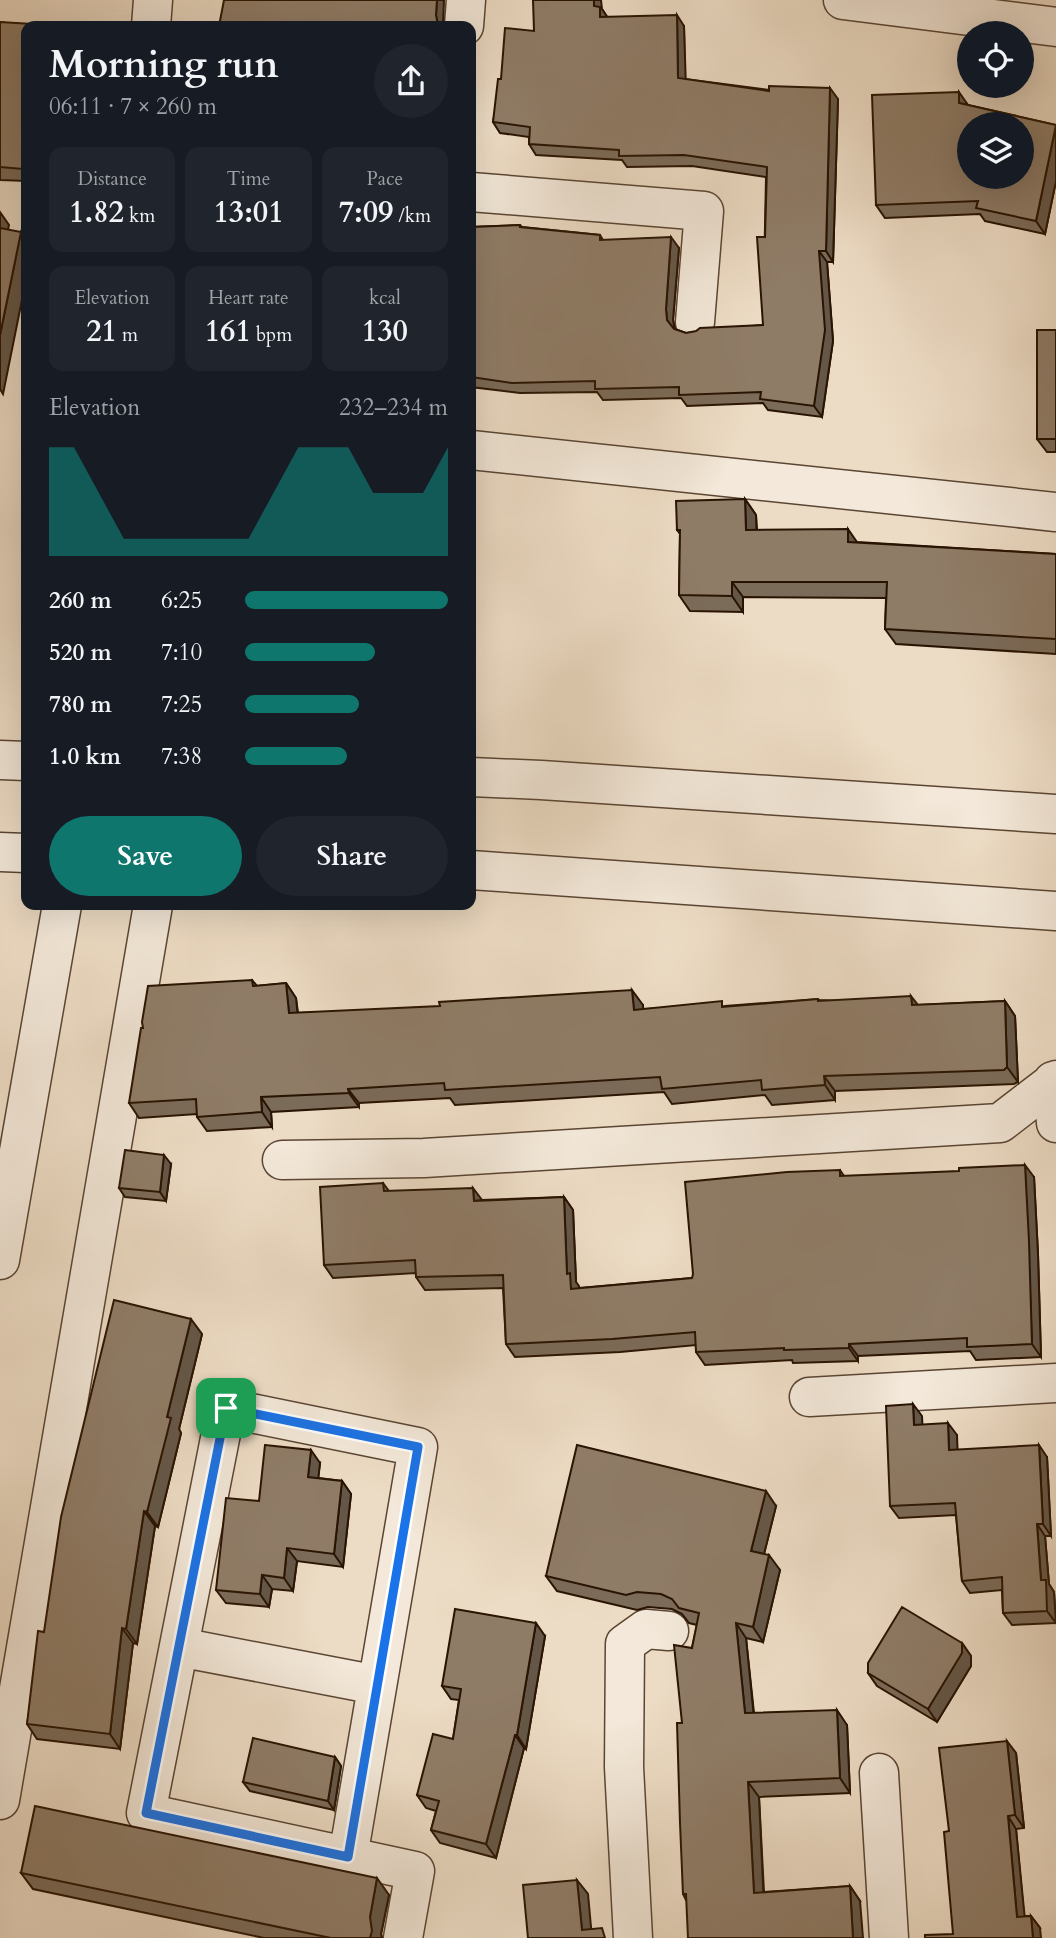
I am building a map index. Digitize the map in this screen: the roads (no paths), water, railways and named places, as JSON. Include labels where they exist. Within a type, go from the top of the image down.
[{"type":"street","points":[[151,21],[153,0]]},
{"type":"street","points":[[464,21],[466,0]]},
{"type":"street","points":[[843,0],[1056,27]]},
{"type":"street","points":[[476,192],[704,211],[695,322]]},
{"type":"street","points":[[476,451],[1056,512]]},
{"type":"street","points":[[0,760],[21,761]]},
{"type":"street","points":[[476,777],[1056,814]]},
{"type":"street","points":[[0,852],[21,853]]},
{"type":"street","points":[[476,870],[1056,911]]},
{"type":"street","points":[[0,1260],[61,910]]},
{"type":"street","points":[[0,1800],[152,910]]},
{"type":"street","points":[[1055,1081],[1056,1123]]},
{"type":"street","points":[[282,1160],[424,1158],[1000,1123],[1055,1081]]},
{"type":"street","points":[[809,1397],[1056,1382]]},
{"type":"street","points":[[348,1857],[418,1447],[226,1408],[146,1813],[348,1857],[415,1871],[403,1938]]},
{"type":"street","points":[[633,1938],[624,1767],[625,1644],[646,1629],[669,1631]]},
{"type":"street","points":[[178,1647],[377,1685]]},
{"type":"street","points":[[879,1773],[889,1938]]}]
